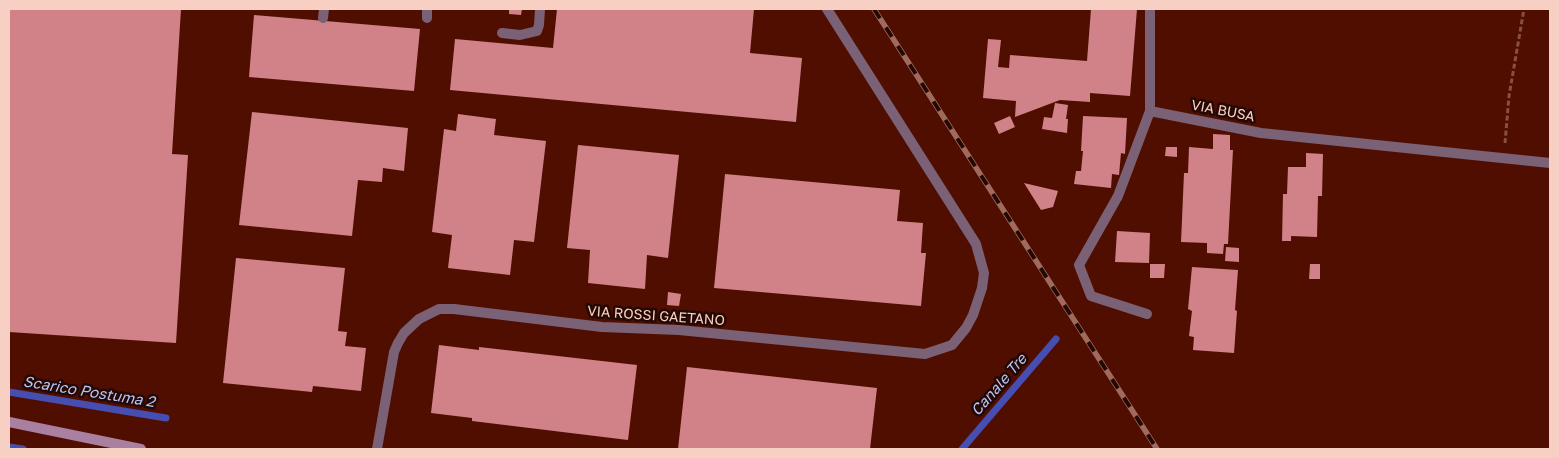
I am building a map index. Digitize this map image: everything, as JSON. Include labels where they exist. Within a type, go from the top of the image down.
[{"type":"street","points":[[502,33],[520,34],[537,31],[540,9]]},
{"type":"street","name":"VIA ROSSI GAETANO","points":[[377,449],[394,352],[398,343],[404,333],[419,319],[439,310],[454,309],[602,327],[679,330],[925,354],[952,345],[966,328],[978,303],[982,288],[984,273],[976,244],[827,9]]},
{"type":"street","points":[[1147,314],[1091,296],[1079,265],[1118,196],[1150,111],[1150,9]]},
{"type":"street","name":"VIA BUSA","points":[[1150,111],[1261,133],[1550,163]]},
{"type":"street","points":[[9,422],[141,449]]},
{"type":"path","points":[[1504,158],[1509,96],[1524,9]]},
{"type":"building","points":[[9,9],[181,9],[172,154],[188,155],[176,343],[9,332]]},
{"type":"building","points":[[509,9],[522,9],[521,15],[509,14]]},
{"type":"building","points":[[557,9],[754,9],[750,53],[802,58],[796,122],[450,90],[455,39],[553,48]]},
{"type":"building","points":[[1091,9],[1137,9],[1130,96],[1090,93],[1090,102],[1060,100],[1015,117],[1016,101],[983,98],[988,39],[1001,40],[998,67],[1009,68],[1010,55],[1087,61]]},
{"type":"building","points":[[254,15],[420,29],[414,91],[249,77]]},
{"type":"building","points":[[1055,103],[1068,105],[1067,133],[1042,129],[1044,117],[1052,118]]},
{"type":"building","points":[[252,112],[408,128],[404,171],[383,168],[382,182],[358,180],[352,236],[239,225]]},
{"type":"building","points":[[458,114],[496,119],[494,135],[546,141],[534,242],[514,240],[510,275],[448,268],[452,235],[432,232],[444,129],[456,131]]},
{"type":"building","points":[[1010,116],[1015,127],[999,134],[994,123]]},
{"type":"building","points":[[1083,116],[1127,118],[1125,154],[1121,153],[1119,175],[1112,174],[1111,188],[1074,184],[1076,171],[1081,171]]},
{"type":"building","points":[[1213,134],[1230,135],[1230,150],[1233,150],[1228,244],[1224,244],[1223,254],[1207,253],[1207,243],[1181,242],[1184,173],[1188,173],[1189,147],[1213,149]]},
{"type":"building","points":[[578,145],[679,155],[668,258],[647,255],[645,289],[588,283],[590,250],[567,248]]},
{"type":"building","points":[[1166,147],[1177,147],[1177,157],[1165,156]]},
{"type":"building","points":[[1306,153],[1323,154],[1322,196],[1318,196],[1317,237],[1291,236],[1291,241],[1282,241],[1283,194],[1287,194],[1288,167],[1306,167]]},
{"type":"building","points":[[725,174],[900,190],[897,221],[923,223],[921,253],[926,253],[921,306],[714,288]]},
{"type":"building","points":[[1024,183],[1058,191],[1053,207],[1041,210]]},
{"type":"building","points":[[1117,231],[1150,233],[1149,263],[1115,262]]},
{"type":"building","points":[[1226,247],[1239,248],[1239,262],[1225,261]]},
{"type":"building","points":[[236,258],[345,268],[338,331],[347,332],[345,346],[366,348],[361,391],[313,386],[312,392],[223,383]]},
{"type":"building","points":[[1150,264],[1165,264],[1164,278],[1150,278]]},
{"type":"building","points":[[1310,264],[1320,264],[1320,279],[1309,279]]},
{"type":"building","points":[[1192,267],[1238,270],[1234,353],[1193,350],[1194,337],[1189,336],[1192,311],[1188,309]]},
{"type":"building","points":[[668,292],[681,294],[679,306],[667,305]]},
{"type":"building","points":[[439,345],[479,350],[479,347],[637,365],[628,440],[472,421],[472,418],[431,413]]},
{"type":"building","points":[[687,367],[877,388],[870,449],[678,449]]},
{"type":"waterway","name":"Canale Tre","points":[[962,449],[1056,339]]},
{"type":"waterway","name":"Scarico Postuma 2","points":[[9,392],[166,418]]},
{"type":"waterway","points":[[9,447],[23,449]]},
{"type":"railway","points":[[874,9],[1157,449]]}]
